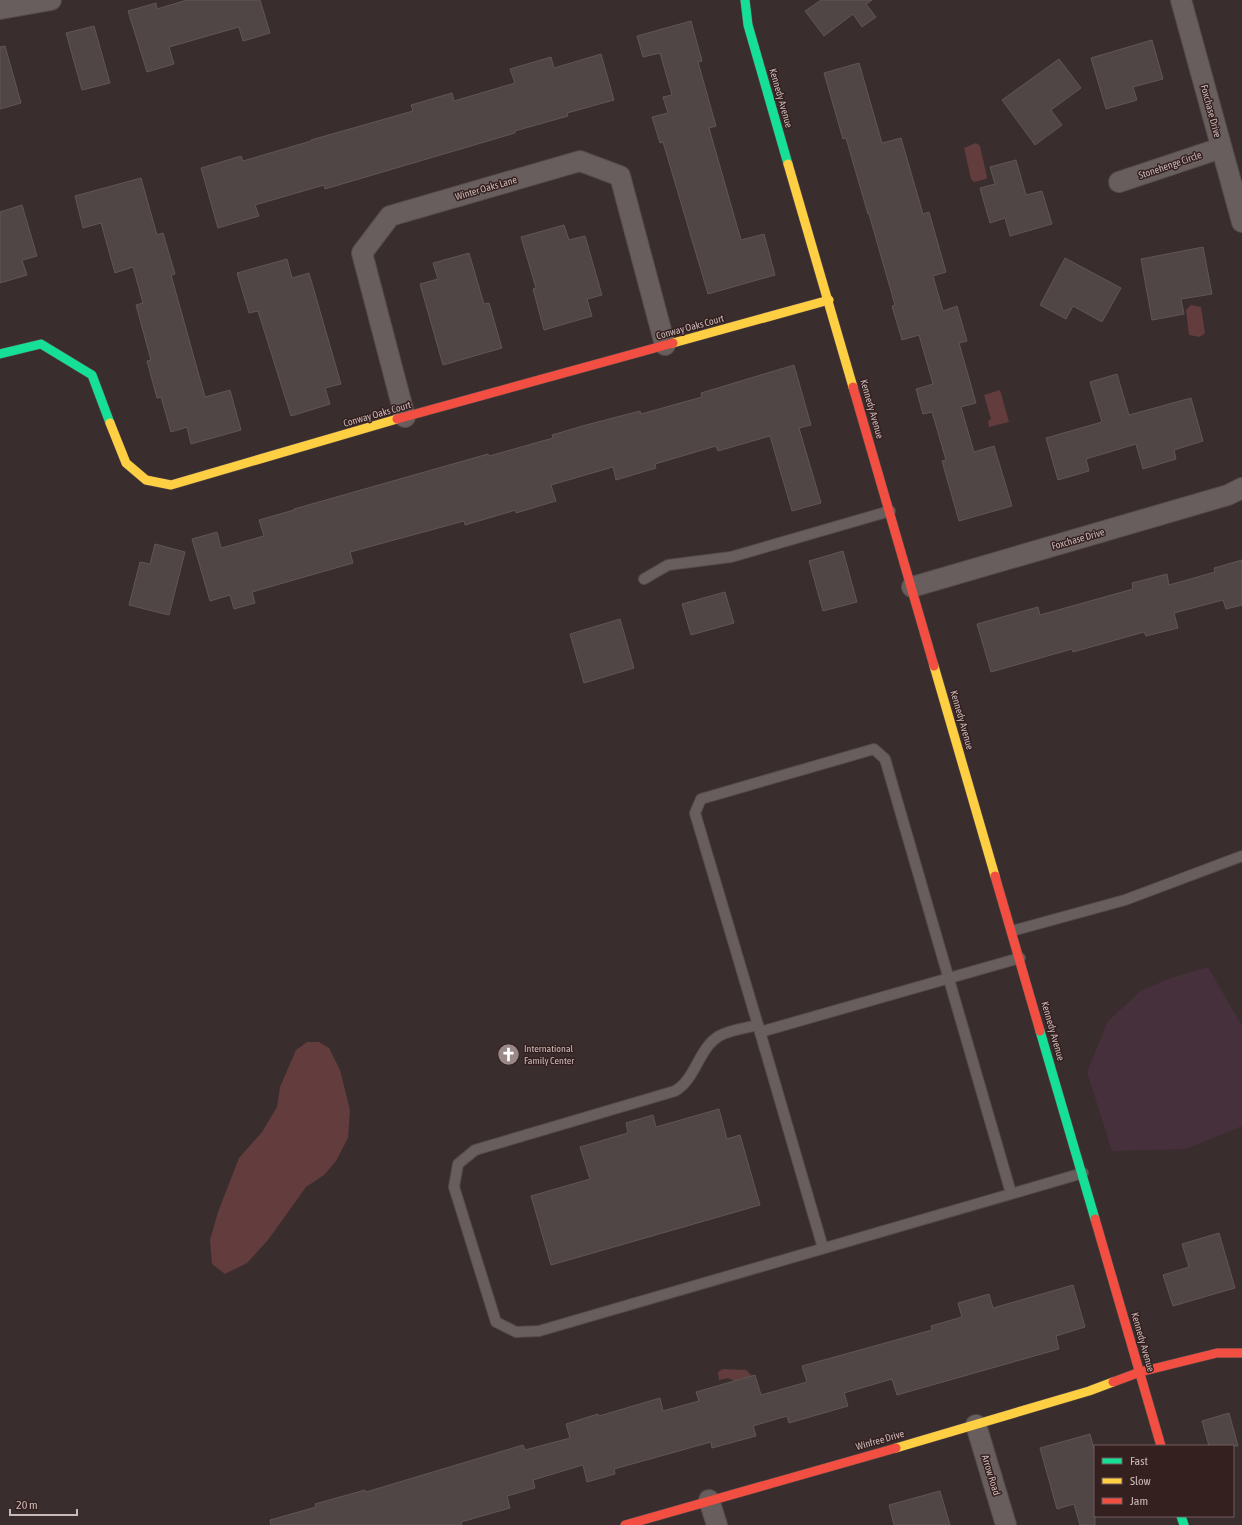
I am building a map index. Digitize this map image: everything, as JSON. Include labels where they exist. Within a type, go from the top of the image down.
[{"type":"street","points":[[0,9],[51,0]]},
{"type":"street","name":"Kennedy Avenue","points":[[745,0],[748,25],[1161,1445]]},
{"type":"street","name":"Foxchase Drive","points":[[1181,0],[1242,222]]},
{"type":"street","name":"Stonehenge Circle","points":[[1119,182],[1221,148]]},
{"type":"street","name":"Winter Oaks Lane","points":[[405,417],[362,253],[390,216],[580,161],[620,176],[665,345]]},
{"type":"street","name":"Conway Oaks Court","points":[[0,354],[41,344],[92,375],[126,463],[146,480],[171,485],[405,417],[829,300]]},
{"type":"street","name":"Foxchase Drive","points":[[912,587],[1228,495],[1242,488]]},
{"type":"street","name":"Winfree Drive","points":[[625,1525],[976,1425],[1089,1391],[1140,1372],[1217,1353],[1242,1354]]},
{"type":"street","name":"Arrow Road","points":[[976,1425],[1006,1525]]},
{"type":"street","points":[[710,1500],[717,1525]]},
{"type":"lane","points":[[644,578],[668,565],[731,557],[890,511]]},
{"type":"lane","points":[[823,1248],[695,813],[701,799],[874,749],[885,759],[1011,1193]]},
{"type":"lane","points":[[1012,931],[1125,900],[1242,856]]},
{"type":"lane","points":[[1020,958],[759,1029],[720,1036],[709,1044],[684,1086],[675,1091],[474,1150],[458,1164],[454,1187],[496,1322],[516,1332],[539,1331],[1082,1173]]},
{"type":"shaded area","points":[[976,143],[980,146],[987,177],[986,179],[974,182],[971,179],[964,148]]},
{"type":"shaded area","points":[[1191,305],[1201,307],[1205,333],[1200,337],[1189,335],[1186,310]]},
{"type":"shaded area","points":[[1000,390],[1009,422],[989,427],[988,421],[991,419],[984,395]]},
{"type":"shaded area","points":[[1208,967],[1242,1026],[1242,1126],[1186,1149],[1112,1151],[1087,1072],[1108,1021],[1142,990],[1171,978]]},
{"type":"shaded area","points":[[307,1042],[319,1042],[329,1048],[340,1070],[350,1110],[348,1138],[336,1161],[324,1175],[306,1187],[268,1240],[247,1263],[225,1274],[212,1264],[210,1240],[218,1212],[239,1158],[262,1132],[277,1107],[280,1087],[296,1050]]},
{"type":"shaded area","points":[[723,1369],[746,1370],[751,1375],[751,1379],[734,1381],[728,1378],[719,1380],[718,1372]]},
{"type":"building","points":[[187,0],[260,0],[270,33],[243,41],[239,27],[169,47],[174,64],[147,72],[128,11],[156,3],[157,9]]},
{"type":"building","points":[[821,0],[872,0],[866,4],[876,17],[862,27],[853,14],[824,36],[805,11]]},
{"type":"building","points":[[691,21],[702,61],[698,62],[716,126],[709,128],[741,240],[764,234],[775,275],[708,294],[663,142],[660,143],[652,117],[668,113],[663,97],[672,95],[660,53],[643,57],[637,36]]},
{"type":"building","points":[[94,26],[110,83],[82,90],[66,33]]},
{"type":"building","points":[[1152,40],[1163,79],[1133,87],[1137,100],[1106,109],[1091,58]]},
{"type":"building","points":[[5,46],[21,103],[0,109],[0,47]]},
{"type":"building","points":[[601,54],[614,100],[567,113],[568,116],[515,131],[515,133],[325,189],[324,185],[255,205],[259,216],[218,228],[201,168],[241,156],[243,161],[413,111],[411,105],[452,93],[454,101],[515,83],[510,69],[551,57],[554,68]]},
{"type":"building","points":[[1059,59],[1081,88],[1051,110],[1062,125],[1035,145],[1002,100]]},
{"type":"building","points":[[859,63],[882,143],[901,138],[923,214],[929,212],[946,272],[933,276],[943,311],[957,306],[967,341],[959,343],[976,403],[961,407],[974,452],[994,446],[1012,506],[959,521],[942,461],[946,460],[932,412],[923,414],[916,389],[933,384],[919,335],[902,340],[892,306],[895,305],[869,214],[846,138],[843,139],[824,73]]},
{"type":"building","points":[[1016,160],[1026,195],[1042,191],[1052,224],[1010,236],[1005,218],[990,223],[980,188],[995,184],[990,167]]},
{"type":"building","points":[[141,178],[157,235],[163,233],[175,274],[171,275],[205,397],[230,390],[241,430],[191,444],[187,427],[171,432],[161,397],[157,398],[147,361],[151,360],[136,305],[143,303],[133,267],[115,273],[101,223],[83,228],[75,196]]},
{"type":"building","points":[[22,205],[37,256],[22,260],[27,275],[0,283],[0,212]]},
{"type":"building","points":[[564,225],[569,240],[585,236],[602,295],[587,299],[592,316],[544,330],[533,289],[536,288],[521,237]]},
{"type":"building","points":[[1203,247],[1212,294],[1181,299],[1184,314],[1152,320],[1141,259]]},
{"type":"building","points":[[469,253],[484,304],[489,303],[502,348],[443,365],[420,284],[438,279],[433,263]]},
{"type":"building","points":[[1065,258],[1121,288],[1102,322],[1073,306],[1066,319],[1040,305]]},
{"type":"building","points":[[287,259],[292,278],[309,273],[341,384],[325,388],[330,404],[291,416],[258,311],[249,313],[237,273]]},
{"type":"building","points":[[794,365],[811,425],[799,428],[821,503],[792,511],[770,436],[718,451],[716,446],[655,464],[656,468],[616,480],[613,467],[551,485],[556,501],[516,513],[516,510],[465,525],[464,521],[350,552],[353,563],[252,592],[255,603],[234,609],[230,595],[210,601],[192,539],[217,532],[221,548],[264,536],[259,520],[488,454],[489,456],[553,438],[552,435],[586,425],[640,411],[641,414],[702,397],[701,393]]},
{"type":"building","points":[[1117,374],[1129,415],[1191,398],[1203,441],[1174,450],[1176,459],[1143,469],[1136,444],[1086,459],[1089,471],[1058,480],[1046,438],[1102,422],[1090,382]]},
{"type":"building","points":[[155,544],[185,552],[169,615],[129,605],[140,562],[150,564]]},
{"type":"building","points":[[843,551],[857,602],[823,611],[809,561]]},
{"type":"building","points":[[1242,560],[1242,605],[1226,609],[1223,600],[1174,613],[1178,628],[1146,636],[1144,632],[1073,652],[1072,649],[991,672],[977,624],[1038,607],[1040,615],[1133,589],[1132,583],[1167,574],[1169,585],[1215,572],[1214,568]]},
{"type":"building","points":[[725,592],[734,623],[691,635],[682,604]]},
{"type":"building","points":[[620,619],[634,668],[584,683],[570,634]]},
{"type":"building","points":[[719,1109],[727,1139],[740,1135],[760,1205],[551,1265],[531,1196],[590,1179],[580,1147],[628,1133],[626,1123],[653,1115],[656,1127]]},
{"type":"building","points":[[1219,1233],[1235,1288],[1173,1306],[1163,1275],[1189,1267],[1182,1244]]},
{"type":"building","points":[[1073,1285],[1085,1327],[1056,1336],[1059,1349],[897,1395],[892,1379],[844,1393],[848,1406],[789,1423],[787,1416],[753,1426],[756,1436],[712,1448],[711,1442],[614,1469],[615,1474],[587,1482],[583,1465],[533,1480],[535,1488],[507,1496],[510,1508],[461,1522],[462,1525],[271,1525],[270,1520],[316,1507],[315,1504],[365,1490],[366,1492],[523,1445],[525,1450],[570,1438],[566,1424],[598,1414],[599,1416],[660,1398],[663,1411],[699,1401],[696,1392],[755,1375],[761,1395],[807,1382],[802,1366],[932,1330],[931,1326],[962,1317],[958,1303],[989,1294],[993,1308]]},
{"type":"building","points":[[1229,1413],[1238,1446],[1209,1445],[1202,1421]]},
{"type":"building","points":[[1090,1434],[1094,1449],[1095,1525],[1080,1525],[1074,1504],[1057,1509],[1040,1448]]},
{"type":"building","points":[[940,1491],[950,1525],[894,1525],[889,1505]]},
{"type":"traffic: fast","points":[[745,0],[748,25],[788,164]]},
{"type":"traffic: fast","points":[[0,354],[41,344],[92,375],[110,423]]},
{"type":"traffic: fast","points":[[1040,1031],[1095,1219]]},
{"type":"traffic: fast","points":[[1181,1517],[1184,1525]]},
{"type":"traffic: slow","points":[[788,164],[853,387]]},
{"type":"traffic: slow","points":[[673,343],[829,300]]},
{"type":"traffic: slow","points":[[110,423],[126,463],[146,480],[171,485],[397,419]]},
{"type":"traffic: slow","points":[[934,666],[995,876]]},
{"type":"traffic: slow","points":[[896,1448],[1089,1391],[1113,1382]]},
{"type":"traffic: jam","points":[[397,419],[673,343]]},
{"type":"traffic: jam","points":[[853,387],[934,666]]},
{"type":"traffic: jam","points":[[995,876],[1040,1031]]},
{"type":"traffic: jam","points":[[1095,1219],[1161,1445]]},
{"type":"traffic: jam","points":[[1113,1382],[1140,1372],[1217,1353],[1242,1353]]},
{"type":"traffic: jam","points":[[625,1525],[896,1448]]},
{"type":"place","name":"International Family Center","points":[[509,1054]]}]
